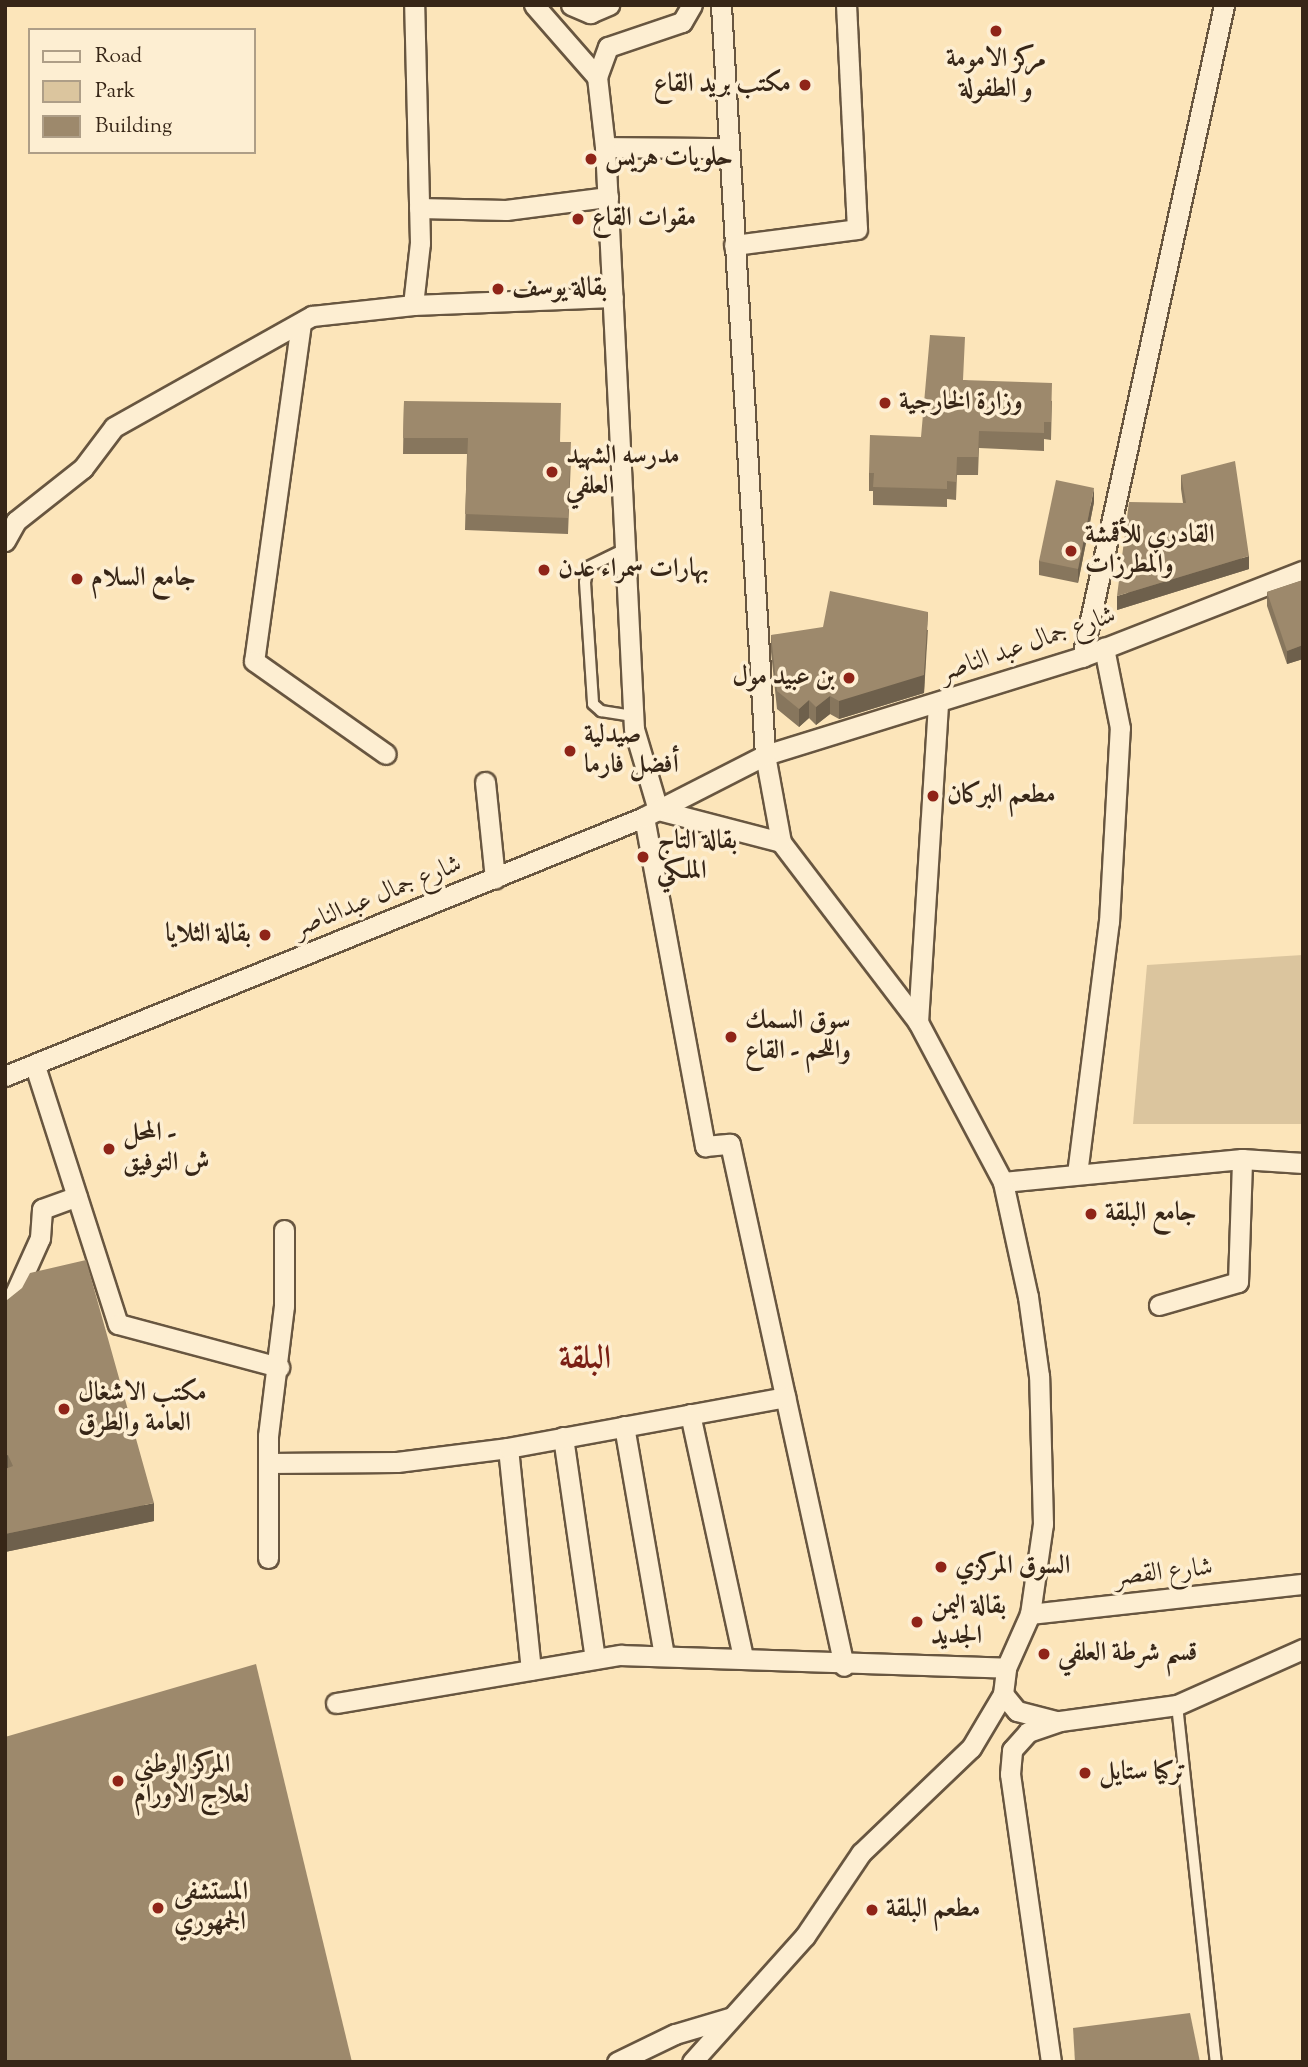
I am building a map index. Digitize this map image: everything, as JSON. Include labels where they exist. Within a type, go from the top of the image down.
[{"type":"street","points":[[412,305],[419,208],[414,5]]},
{"type":"street","points":[[534,5],[597,78]]},
{"type":"street","points":[[571,5],[590,13],[609,5]]},
{"type":"street","points":[[692,5],[682,22],[607,47],[597,78],[608,197],[633,716],[705,1146],[730,1144],[844,1666]]},
{"type":"street","points":[[692,2062],[805,1936],[861,1853],[971,1748],[1003,1694],[1006,1668],[1030,1614],[1042,1524],[1039,1376],[1028,1297],[1003,1182],[918,1022],[781,842],[765,755],[721,5]]},
{"type":"street","points":[[734,244],[857,229],[846,5]]},
{"type":"street","points":[[1082,657],[1224,5]]},
{"type":"street","points":[[605,147],[728,148]]},
{"type":"street","points":[[419,208],[506,210],[608,197]]},
{"type":"street","points":[[5,541],[16,521],[83,468],[114,427],[312,316],[412,305],[612,297]]},
{"type":"street","points":[[301,323],[254,661],[386,754]]},
{"type":"street","name":"شارع جمال عبد الناصر","points":[[765,755],[938,704],[1082,657],[1303,571]]},
{"type":"street","points":[[1077,1174],[1110,922],[1119,756],[1120,728],[1104,648]]},
{"type":"street","points":[[918,1022],[938,704]]},
{"type":"street","name":"شارع جمال عبدالناصر","points":[[5,1076],[651,814],[765,755]]},
{"type":"street","points":[[485,782],[495,878]]},
{"type":"street","points":[[651,814],[781,842]]},
{"type":"street","points":[[35,1066],[118,1324],[279,1367]]},
{"type":"street","points":[[1159,1305],[1238,1282],[1242,1158]]},
{"type":"street","points":[[1003,1182],[1242,1158],[1303,1163]]},
{"type":"street","points":[[5,1306],[13,1298],[40,1238],[42,1209],[77,1196]]},
{"type":"street","points":[[268,1558],[268,1463],[279,1367],[284,1230]]},
{"type":"street","points":[[268,1463],[397,1462],[508,1448],[785,1397]]},
{"type":"street","points":[[690,1414],[743,1657]]},
{"type":"street","points":[[624,1426],[664,1656]]},
{"type":"street","points":[[563,1437],[595,1659]]},
{"type":"street","points":[[508,1448],[531,1670]]},
{"type":"street","name":"شارع القصر","points":[[1030,1614],[1299,1588]]},
{"type":"street","points":[[1051,2062],[1010,1774],[1012,1750],[1028,1732],[1060,1721],[1177,1705],[1303,1649]]},
{"type":"street","points":[[336,1703],[595,1659],[743,1657],[844,1666],[1006,1668]]},
{"type":"street","points":[[1003,1694],[1017,1711],[1060,1721]]},
{"type":"street","points":[[617,2062],[675,2034],[730,2018]]},
{"type":"lane","points":[[625,549],[588,567],[585,582],[593,704],[601,711],[633,716]]},
{"type":"lane","points":[[1177,1705],[1216,2062]]},
{"type":"green space","points":[[1303,955],[1303,1124],[1133,1124],[1147,965]]},
{"type":"building","points":[[930,335],[965,337],[963,380],[1052,383],[1051,422],[1044,422],[1044,433],[979,431],[978,457],[957,457],[956,482],[947,481],[947,489],[873,487],[874,473],[869,473],[870,435],[921,437]]},
{"type":"building","points":[[404,401],[561,403],[560,442],[571,442],[568,518],[465,514],[468,438],[403,438]]},
{"type":"building","points":[[1235,461],[1249,556],[1117,596],[1129,502],[1186,503],[1181,475]]},
{"type":"building","points":[[1056,480],[1094,488],[1078,569],[1039,561]]},
{"type":"building","points":[[1303,580],[1303,645],[1287,651],[1267,592]]},
{"type":"building","name":"بن عبيد مول","points":[[830,591],[928,612],[924,675],[839,701],[830,696],[816,707],[809,700],[799,709],[777,691],[771,635],[823,627]]},
{"type":"building","name":"مكتب الاشغال العامة والطرق","points":[[86,1260],[154,1503],[5,1534],[5,1469],[13,1466],[8,1455],[5,1456],[5,1299],[22,1288],[30,1273]]},
{"type":"building","name":"المستشفى الجمهوري","points":[[256,1664],[352,2062],[5,2062],[5,1737]]},
{"type":"building","points":[[1190,2013],[1200,2062],[1075,2062],[1073,2028]]},
{"type":"place","name":"مركز الامومة و الطفولة","points":[[996,31]]},
{"type":"place","name":"مكتب بريد القاع","points":[[805,85]]},
{"type":"place","name":"حلويات هريس","points":[[591,159]]},
{"type":"place","name":"مقوات القاع","points":[[578,219]]},
{"type":"place","name":"بقالة يوسف","points":[[498,289]]},
{"type":"place","name":"وزارة الخارجية","points":[[885,403]]},
{"type":"place","name":"مدرسه الشهيد العلفي","points":[[552,472]]},
{"type":"place","name":"القادري للأقمشة والمطرزات","points":[[1071,551]]},
{"type":"place","name":"بهارات سمراء عدن","points":[[544,570]]},
{"type":"place","name":"جامع السلام","points":[[77,579]]},
{"type":"place","name":"بن عبيد مول","points":[[849,678]]},
{"type":"place","name":"صيدلية أفضل فارما","points":[[570,751]]},
{"type":"place","name":"مطعم البركان","points":[[933,796]]},
{"type":"place","name":"بقالة التاج الملكي","points":[[643,857]]},
{"type":"place","name":"بقالة الثلايا","points":[[265,935]]},
{"type":"place","name":"سوق السمك واللحم - القاع","points":[[731,1037]]},
{"type":"place","name":"المحل - ش التوفيق","points":[[109,1149]]},
{"type":"place","name":"جامع البلقة","points":[[1091,1214]]},
{"type":"place","name":"مكتب الاشغال العامة والطرق","points":[[64,1409]]},
{"type":"place","name":"السوق المركزي","points":[[941,1567]]},
{"type":"place","name":"بقالة اليمن الجديد","points":[[917,1622]]},
{"type":"place","name":"قسم شرطة العلفي","points":[[1044,1654]]},
{"type":"place","name":"تركيا ستايل","points":[[1085,1773]]},
{"type":"place","name":"المركز الوطني لعلاج الاورام","points":[[118,1781]]},
{"type":"place","name":"المستشفى الجمهوري","points":[[158,1908]]},
{"type":"place","name":"مطعم البلقة","points":[[872,1910]]},
{"type":"district","name":"البلقة","points":[[585,1361]]}]
